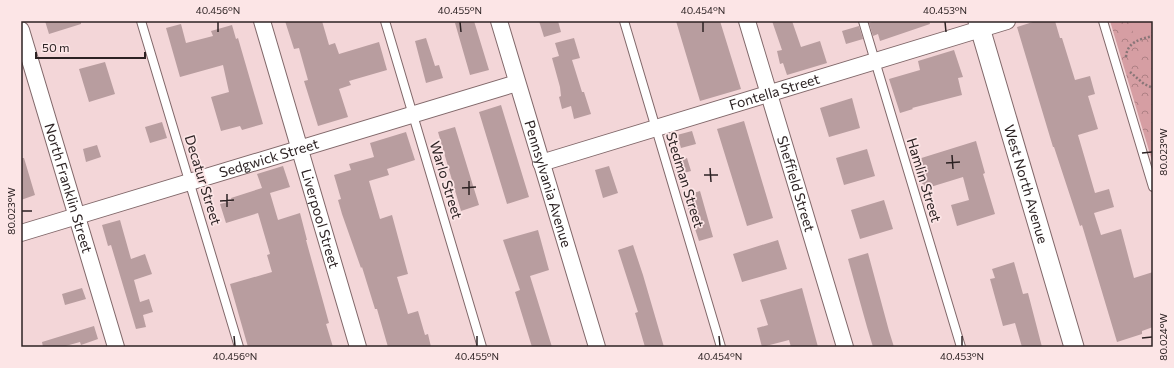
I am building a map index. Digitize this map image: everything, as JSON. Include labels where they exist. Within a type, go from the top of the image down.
[{"type":"street","name":"Liverpool Street","points":[[262,21],[358,347]]},
{"type":"street","name":"Pennsylvania Avenue","points":[[499,21],[597,347]]},
{"type":"street","name":"Sheffield Street","points":[[747,21],[845,347]]},
{"type":"street","name":"Fontella Street","points":[[541,162],[875,61],[979,25],[1007,21]]},
{"type":"street","name":"West North Avenue","points":[[979,25],[1074,347]]},
{"type":"street","name":"North Franklin Street","points":[[21,30],[116,347]]},
{"type":"street","name":"Sedgwick Street","points":[[21,234],[518,83]]},
{"type":"lane","name":"Decatur Street","points":[[141,21],[239,347]]},
{"type":"lane","name":"Warlo Street","points":[[385,21],[482,347]]},
{"type":"lane","name":"Stedman Street","points":[[624,21],[721,347]]},
{"type":"lane","name":"Hamlin Street","points":[[863,21],[961,347]]},
{"type":"lane","points":[[1103,21],[1153,187]]},
{"type":"path","points":[[1153,36],[1132,44],[1126,56],[1127,66],[1130,72],[1153,88]]},
{"type":"path","points":[[1118,69],[1127,66]]},
{"type":"green space","points":[[1110,21],[1153,21],[1153,164]]},
{"type":"green space","points":[[1129,21],[1153,21],[1153,29],[1134,35]]},
{"type":"building","points":[[45,21],[81,21],[81,24],[49,34]]},
{"type":"building","points":[[285,21],[322,21],[329,45],[335,43],[339,54],[379,42],[387,70],[349,81],[351,85],[339,89],[348,117],[318,126],[304,81],[308,80],[299,48],[294,49]]},
{"type":"building","points":[[462,21],[474,21],[489,70],[470,75],[455,23]]},
{"type":"building","points":[[539,21],[558,21],[561,32],[544,37]]},
{"type":"building","points":[[676,21],[720,21],[741,89],[700,101]]},
{"type":"building","points":[[772,21],[792,21],[801,47],[820,41],[827,63],[787,75],[783,63],[780,64],[777,51],[782,50]]},
{"type":"building","points":[[875,21],[929,21],[930,24],[880,41],[878,34],[873,36],[869,23]]},
{"type":"building","points":[[1036,21],[1055,21],[1075,80],[1090,76],[1095,94],[1088,96],[1098,129],[1078,135],[1095,193],[1109,189],[1114,207],[1094,213],[1101,235],[1121,229],[1134,278],[1153,272],[1153,327],[1142,331],[1142,334],[1117,342],[1082,225],[1080,226],[1053,147],[1017,27]]},
{"type":"building","points":[[181,24],[186,43],[213,36],[211,31],[232,25],[236,39],[238,38],[263,124],[242,130],[240,126],[221,131],[211,97],[229,92],[223,65],[180,77],[166,28]]},
{"type":"building","points":[[859,26],[863,39],[846,44],[842,31]]},
{"type":"building","points":[[426,38],[435,66],[439,65],[443,78],[426,83],[415,41]]},
{"type":"building","points":[[574,38],[580,58],[572,60],[591,114],[574,119],[571,106],[562,109],[559,97],[561,96],[560,87],[552,58],[559,56],[555,43]]},
{"type":"building","points":[[954,50],[963,77],[958,78],[962,95],[912,108],[913,109],[900,113],[889,79],[920,70],[918,61]]},
{"type":"building","points":[[105,62],[115,94],[89,102],[79,69]]},
{"type":"building","points":[[852,98],[860,128],[829,137],[820,108]]},
{"type":"building","points":[[501,105],[529,197],[507,204],[479,112]]},
{"type":"building","points":[[744,121],[773,218],[747,226],[717,129]]},
{"type":"building","points":[[162,122],[167,138],[150,143],[145,127]]},
{"type":"building","points":[[455,127],[479,205],[461,211],[438,132]]},
{"type":"building","points":[[692,131],[696,144],[681,148],[677,135]]},
{"type":"building","points":[[406,132],[415,160],[387,169],[389,175],[369,181],[380,219],[392,215],[408,274],[397,277],[408,314],[418,311],[425,335],[428,334],[431,347],[388,347],[377,309],[375,309],[362,267],[361,268],[342,214],[338,200],[341,199],[334,175],[351,170],[349,164],[374,157],[370,143]]},
{"type":"building","points":[[976,141],[985,173],[983,174],[995,214],[957,226],[951,205],[969,200],[963,177],[924,189],[915,160]]},
{"type":"building","points":[[97,145],[101,157],[86,162],[83,149]]},
{"type":"building","points":[[867,149],[875,176],[844,185],[836,158]]},
{"type":"building","points":[[21,158],[24,158],[35,195],[21,200]]},
{"type":"building","points":[[687,158],[691,171],[677,175],[673,162]]},
{"type":"building","points":[[283,166],[290,187],[270,193],[278,220],[300,213],[329,323],[326,324],[333,347],[248,347],[230,284],[272,272],[267,255],[270,254],[258,213],[226,223],[220,204],[232,201],[231,198],[262,188],[257,174]]},
{"type":"building","points":[[609,166],[618,193],[603,198],[595,170]]},
{"type":"building","points":[[700,191],[713,237],[699,241],[684,196]]},
{"type":"building","points":[[884,200],[893,229],[860,239],[851,210]]},
{"type":"building","points":[[120,220],[131,259],[145,254],[152,274],[134,280],[140,302],[149,299],[153,312],[143,315],[146,327],[136,329],[111,245],[108,246],[102,225]]},
{"type":"building","points":[[538,230],[549,270],[530,276],[552,347],[532,347],[515,292],[520,290],[503,240]]},
{"type":"building","points":[[778,240],[787,269],[742,282],[733,254]]},
{"type":"building","points":[[633,245],[664,347],[645,347],[635,313],[638,312],[618,250]]},
{"type":"building","points":[[868,253],[894,347],[873,347],[848,259]]},
{"type":"building","points":[[1014,262],[1023,294],[1028,293],[1042,347],[1022,347],[1015,323],[1003,326],[990,279],[995,278],[992,269]]},
{"type":"building","points":[[82,288],[86,299],[65,305],[62,294]]},
{"type":"building","points":[[802,288],[818,347],[791,347],[789,340],[762,347],[757,328],[768,325],[760,300]]},
{"type":"building","points":[[94,326],[98,339],[81,345],[80,342],[62,347],[43,347],[42,342]]}]
